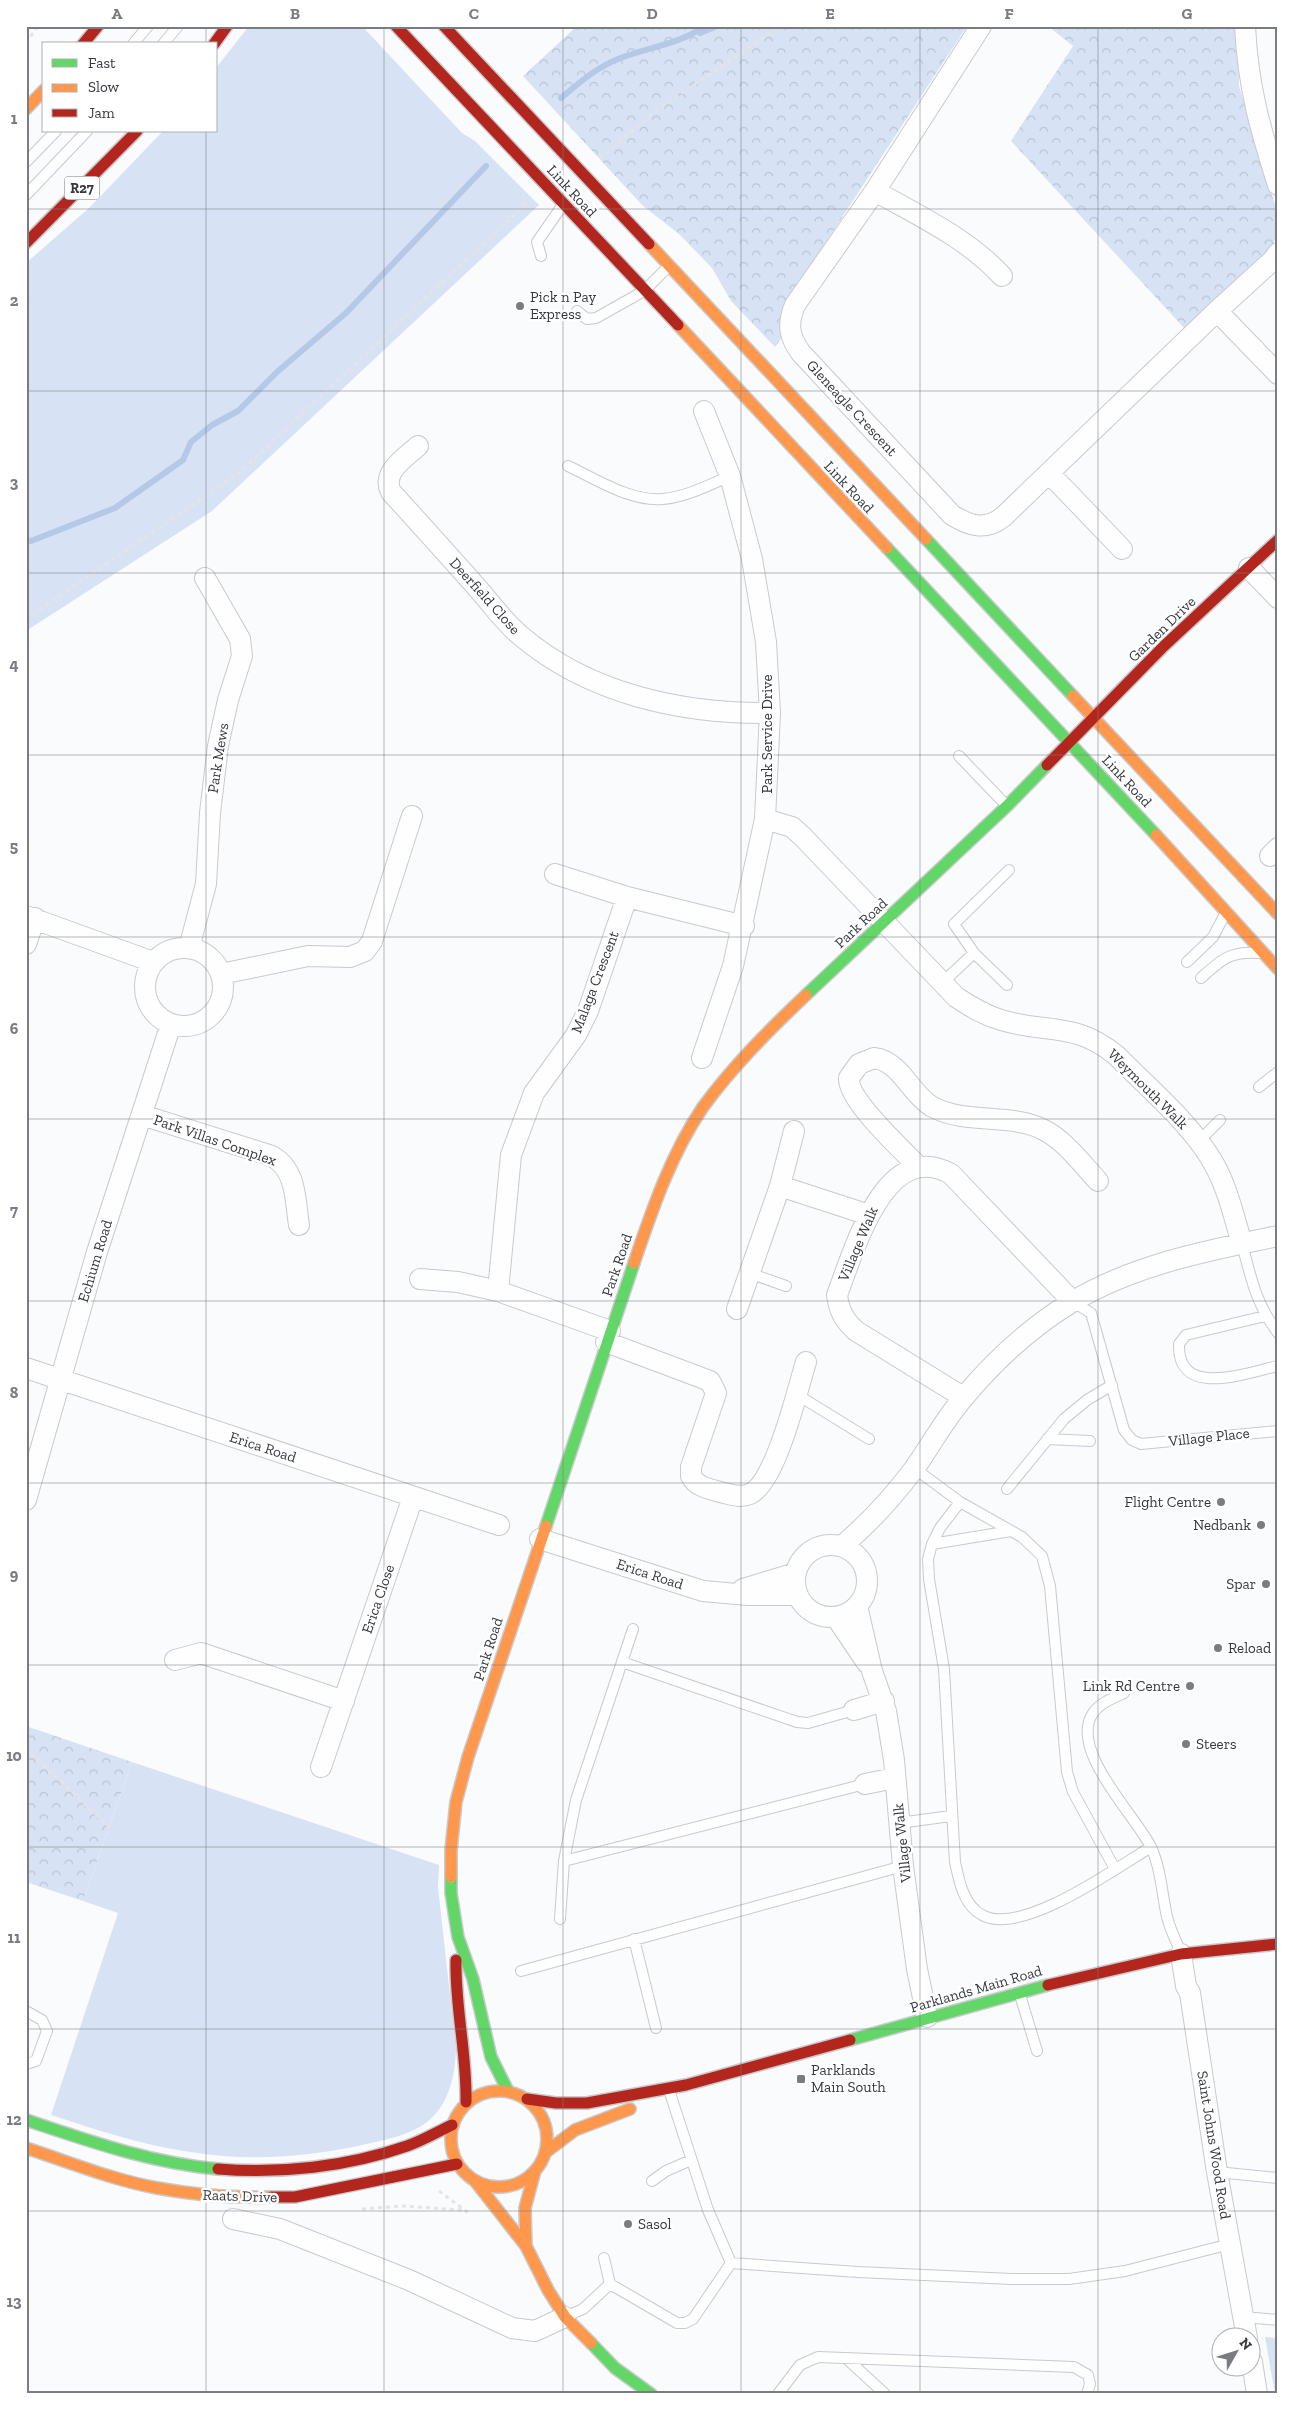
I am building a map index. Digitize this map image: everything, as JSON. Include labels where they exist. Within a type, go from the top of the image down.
[{"type":"street","points":[[85,42],[98,26]]},
{"type":"street","points":[[215,42],[227,26]]},
{"type":"street","name":"Link Road","points":[[396,26],[1070,742],[1227,911],[1278,969]]},
{"type":"street","name":"Link Road","points":[[444,26],[1278,914]]},
{"type":"street","name":"Gleneagle Crescent","points":[[981,26],[875,191],[796,305],[789,326],[793,343],[952,515],[973,526],[994,524],[1274,260],[1278,254]]},
{"type":"street","points":[[1245,26],[1251,90],[1256,117],[1278,185]]},
{"type":"street","points":[[26,109],[42,92]]},
{"type":"street","name":"R27","points":[[26,244],[136,132]]},
{"type":"street","points":[[875,191],[951,235],[986,258],[1002,276]]},
{"type":"street","points":[[1218,311],[1278,374]]},
{"type":"street","name":"Park Service Drive","points":[[702,1058],[733,966],[744,926],[765,819],[770,713],[766,642],[752,559],[730,476],[704,411]]},
{"type":"street","name":"Deerfield Close","points":[[418,446],[393,469],[388,486],[520,636],[563,666],[586,679],[610,688],[689,708],[729,713],[770,713]]},
{"type":"street","points":[[1049,473],[1122,548]]},
{"type":"street","name":"Garden Drive","points":[[1070,742],[1164,646],[1278,540]]},
{"type":"street","points":[[1249,568],[1278,598]]},
{"type":"street","name":"Park Mews","points":[[190,948],[206,884],[210,813],[218,746],[228,700],[242,656],[240,639],[205,578]]},
{"type":"street","name":"Park Road","points":[[508,2091],[491,2057],[473,1979],[458,1937],[451,1893],[450,1850],[456,1802],[468,1757],[540,1539],[655,1201],[703,1108],[753,1045],[1007,806],[1070,742]]},
{"type":"street","points":[[221,974],[308,956],[350,957],[365,951],[372,941],[412,816]]},
{"type":"street","name":"Weymouth Walk","points":[[765,819],[792,826],[956,998],[977,1011],[1002,1021],[1067,1030],[1102,1044],[1199,1141],[1215,1165],[1228,1193],[1242,1244]]},
{"type":"street","points":[[555,874],[627,897],[744,926]]},
{"type":"street","name":"Malaga Crescent","points":[[498,1291],[511,1156],[515,1138],[534,1093],[576,1035],[588,1011],[627,897]]},
{"type":"street","points":[[26,944],[30,917],[153,962]]},
{"type":"street","points":[[190,948],[204,953],[215,962],[224,986],[222,999],[216,1010],[207,1019],[196,1025],[183,1027],[171,1024],[160,1018],[151,1009],[146,998],[144,985],[147,973],[153,962],[171,949],[190,948]]},
{"type":"street","name":"Echium Road","points":[[26,1500],[98,1252],[171,1024]]},
{"type":"street","points":[[1073,1302],[951,1174],[939,1167],[918,1166],[888,1137],[851,1090],[848,1078],[859,1064],[874,1058],[888,1062],[922,1099],[942,1111],[1041,1128],[1056,1137],[1098,1181]]},
{"type":"street","name":"Park Villas Complex","points":[[142,1115],[272,1156],[284,1163],[291,1174],[299,1225]]},
{"type":"street","points":[[737,1309],[780,1186],[794,1131]]},
{"type":"street","name":"Village Walk","points":[[918,1166],[895,1182],[877,1199],[868,1215],[837,1295],[842,1315],[856,1331],[963,1397]]},
{"type":"street","points":[[780,1186],[868,1215]]},
{"type":"street","points":[[842,1546],[885,1505],[914,1468],[963,1397],[1012,1346],[1073,1302],[1123,1278],[1182,1258],[1278,1236]]},
{"type":"street","points":[[420,1279],[468,1284],[498,1291],[708,1380],[713,1385],[716,1393],[690,1472],[693,1479],[702,1487],[737,1496],[751,1493],[759,1488],[772,1468],[806,1362]]},
{"type":"street","name":"Erica Road","points":[[26,1368],[499,1525]]},
{"type":"street","name":"Erica Close","points":[[321,1767],[413,1497]]},
{"type":"street","points":[[862,1561],[885,1505]]},
{"type":"street","name":"Erica Road","points":[[540,1539],[703,1591],[734,1592],[748,1595],[798,1594]]},
{"type":"street","points":[[822,1546],[842,1546],[853,1552],[862,1561],[866,1572],[867,1584],[864,1596],[857,1606],[847,1613],[836,1617],[824,1616],[814,1612],[804,1604],[798,1594],[796,1573],[800,1564],[813,1550],[822,1546]]},
{"type":"street","name":"Erica Road","points":[[734,1592],[796,1573]]},
{"type":"street","name":"Village Walk","points":[[857,1606],[872,1671],[884,1701],[895,1778],[917,1969],[927,2017]]},
{"type":"street","name":"Village Walk","points":[[836,1617],[872,1671]]},
{"type":"street","points":[[175,1660],[200,1653],[344,1701]]},
{"type":"street","points":[[854,1710],[884,1701]]},
{"type":"street","points":[[865,1784],[895,1778]]},
{"type":"street","name":"Park Road","points":[[458,1937],[455,1979],[466,2058],[466,2102]]},
{"type":"street","name":"Parklands Main Road","points":[[546,2152],[561,2136],[573,2129],[669,2090],[686,2085],[871,2035],[1019,1991],[1181,1954],[1278,1944]]},
{"type":"street","name":"Saint Johns Wood Road","points":[[1181,1954],[1186,1986],[1190,1994],[1218,2172],[1246,2328]]},
{"type":"street","name":"Parklands Main Road","points":[[527,2099],[556,2103],[587,2103],[669,2090]]},
{"type":"street","points":[[526,2246],[524,2211],[526,2193],[535,2171],[546,2152],[546,2128],[541,2114],[527,2099],[508,2091],[490,2091],[466,2102],[459,2110],[452,2125],[451,2149],[457,2164],[475,2181],[526,2246],[548,2290],[565,2317],[615,2368],[651,2394]]},
{"type":"street","name":"Raats Drive","points":[[26,2120],[122,2150],[165,2161],[221,2169],[285,2168],[334,2163],[409,2145],[452,2125]]},
{"type":"street","name":"Raats Drive","points":[[26,2148],[116,2178],[157,2188],[240,2198],[295,2197],[457,2164]]},
{"type":"street","points":[[475,2181],[490,2186],[507,2186],[516,2184],[535,2171]]},
{"type":"street","name":"Raats Drive","points":[[233,2219],[280,2229],[409,2280],[512,2328],[535,2331],[565,2317]]},
{"type":"street","points":[[1254,2378],[1257,2394]]},
{"type":"lane","points":[[135,42],[148,26]]},
{"type":"lane","points":[[165,42],[178,26]]},
{"type":"lane","points":[[26,162],[55,132]]},
{"type":"lane","points":[[26,195],[86,132]]},
{"type":"lane","points":[[541,256],[537,242],[563,204]]},
{"type":"lane","points":[[577,311],[586,319],[592,320],[644,291],[670,266]]},
{"type":"lane","points":[[568,466],[631,494],[649,499],[677,497],[730,476]]},
{"type":"lane","points":[[959,756],[1007,806]]},
{"type":"lane","points":[[1008,985],[974,953],[955,928],[954,922],[1009,870]]},
{"type":"lane","points":[[1187,962],[1213,937],[1227,911]]},
{"type":"lane","points":[[1201,978],[1231,954],[1241,952],[1264,954]]},
{"type":"lane","points":[[942,983],[974,953]]},
{"type":"lane","points":[[1259,1087],[1278,1072]]},
{"type":"lane","points":[[1199,1141],[1220,1120]]},
{"type":"lane","points":[[1242,1244],[1256,1295],[1265,1316],[1278,1333]]},
{"type":"lane","points":[[749,1273],[786,1286]]},
{"type":"lane","points":[[1008,1489],[1064,1419],[1079,1406],[1112,1385],[1091,1313],[1073,1302]]},
{"type":"lane","points":[[1265,1316],[1186,1335],[1179,1344],[1180,1357],[1188,1373],[1200,1378],[1224,1377],[1278,1366]]},
{"type":"lane","name":"Village Place","points":[[1112,1385],[1124,1430],[1132,1440],[1141,1444],[1278,1430]]},
{"type":"lane","points":[[796,1394],[870,1439]]},
{"type":"lane","points":[[1047,1439],[1090,1441]]},
{"type":"lane","points":[[914,1468],[960,1502],[1010,1531],[1036,1549],[1046,1568],[1067,1772],[1072,1792],[1115,1868]]},
{"type":"lane","points":[[960,1502],[932,1544],[928,1559],[928,1579],[944,1669],[951,1816],[959,1884],[968,1901],[980,1914],[991,1919],[1013,1918],[1054,1905],[1076,1894],[1151,1847]]},
{"type":"lane","points":[[932,1544],[1010,1531]]},
{"type":"lane","points":[[560,1919],[564,1861],[576,1800],[633,1629]]},
{"type":"lane","points":[[622,1662],[797,1722],[808,1722],[854,1710]]},
{"type":"lane","points":[[1124,1692],[1100,1705],[1088,1722],[1088,1732],[1095,1757],[1107,1783],[1151,1847],[1160,1875],[1168,1919],[1181,1954]]},
{"type":"lane","points":[[564,1861],[865,1784]]},
{"type":"lane","points":[[899,1823],[951,1816]]},
{"type":"lane","points":[[521,1971],[904,1866]]},
{"type":"lane","points":[[634,1939],[656,2028]]},
{"type":"lane","points":[[1019,1991],[1037,2051]]},
{"type":"lane","points":[[26,2011],[42,2020],[47,2030],[37,2059],[33,2063],[26,2064]]},
{"type":"lane","points":[[669,2090],[708,2210],[731,2263]]},
{"type":"lane","points":[[652,2181],[666,2170],[691,2160]]},
{"type":"lane","points":[[1218,2172],[1278,2178]]},
{"type":"lane","points":[[731,2263],[858,2272],[1012,2279],[1069,2279],[1125,2271],[1230,2244]]},
{"type":"lane","points":[[604,2258],[610,2284],[678,2323],[685,2323],[693,2318],[731,2263]]},
{"type":"lane","points":[[565,2317],[583,2309],[610,2284]]},
{"type":"lane","points":[[1244,2316],[1278,2320]]},
{"type":"lane","points":[[778,2394],[794,2370],[805,2361],[818,2357],[1074,2367],[1084,2370],[1088,2375],[1090,2384],[1087,2394]]},
{"type":"lane","points":[[847,2359],[886,2394]]},
{"type":"path","points":[[26,43],[38,26]]},
{"type":"path","points":[[596,162],[658,109],[781,26]]},
{"type":"path","points":[[26,619],[239,473],[536,194]]},
{"type":"path","points":[[26,1748],[115,1833]]},
{"type":"path","points":[[434,2188],[462,2210],[471,2214]]},
{"type":"path","points":[[354,2209],[402,2206],[462,2210]]},
{"type":"green space","points":[[249,26],[362,26],[462,133],[475,141],[539,205],[212,511],[26,631],[26,263],[89,208],[162,132],[218,132],[218,65]]},
{"type":"green space","points":[[577,26],[967,26],[783,308],[781,339],[775,347],[731,301],[712,268],[679,234],[643,206],[523,76]]},
{"type":"green space","points":[[1052,26],[1238,26],[1239,86],[1276,208],[1278,231],[1271,250],[1187,331],[1011,141],[1073,46],[1053,30]]},
{"type":"green space","points":[[26,1726],[132,1762],[83,1901],[26,1882]]},
{"type":"green space","points":[[132,1762],[439,1865],[438,1887],[456,2050],[452,2080],[446,2099],[435,2115],[427,2122],[400,2136],[348,2148],[303,2155],[236,2157],[154,2145],[51,2115],[118,1913],[83,1901]]},
{"type":"green space","points":[[1265,2337],[1278,2338],[1278,2394],[1275,2394]]},
{"type":"waterway","points":[[561,98],[602,67],[629,55],[674,42],[705,26]]},
{"type":"waterway","points":[[700,33],[717,26]]},
{"type":"waterway","points":[[26,540],[31,541],[115,508],[183,460],[191,442],[212,425],[238,411],[277,372],[346,313],[486,166]]},
{"type":"traffic: fast","points":[[926,539],[1073,696]]},
{"type":"traffic: fast","points":[[887,548],[1156,835]]},
{"type":"traffic: fast","points":[[806,995],[1007,806],[1047,765]]},
{"type":"traffic: fast","points":[[546,1526],[634,1263]]},
{"type":"traffic: fast","points":[[451,1877],[451,1893],[458,1937],[473,1979],[491,2057],[508,2091]]},
{"type":"traffic: fast","points":[[850,2040],[1048,1985]]},
{"type":"traffic: fast","points":[[26,2120],[144,2156],[169,2162],[218,2169]]},
{"type":"traffic: fast","points":[[591,2343],[615,2368],[651,2394]]},
{"type":"traffic: slow","points":[[26,109],[42,92]]},
{"type":"traffic: slow","points":[[649,244],[926,539]]},
{"type":"traffic: slow","points":[[678,325],[887,548]]},
{"type":"traffic: slow","points":[[1073,696],[1278,914]]},
{"type":"traffic: slow","points":[[1156,835],[1278,969]]},
{"type":"traffic: slow","points":[[634,1263],[655,1203],[672,1163],[703,1107],[752,1049],[806,995]]},
{"type":"traffic: slow","points":[[451,1877],[451,1850],[456,1802],[468,1757],[546,1526]]},
{"type":"traffic: slow","points":[[499,2091],[518,2094],[533,2105],[544,2120],[547,2139],[544,2158],[533,2173],[518,2184],[499,2187],[480,2184],[465,2173],[454,2158],[451,2139],[454,2120],[465,2105],[480,2094],[499,2091]]},
{"type":"traffic: slow","points":[[546,2152],[575,2130],[630,2109]]},
{"type":"traffic: slow","points":[[26,2148],[108,2176],[141,2185],[214,2196],[271,2197]]},
{"type":"traffic: slow","points":[[526,2246],[525,2208],[535,2171]]},
{"type":"traffic: slow","points":[[475,2181],[526,2246],[548,2290],[565,2317],[591,2343]]},
{"type":"traffic: jam","points":[[85,42],[98,26]]},
{"type":"traffic: jam","points":[[215,42],[227,26]]},
{"type":"traffic: jam","points":[[396,26],[678,325]]},
{"type":"traffic: jam","points":[[444,26],[649,244]]},
{"type":"traffic: jam","points":[[26,243],[136,132]]},
{"type":"traffic: jam","points":[[1047,765],[1164,646],[1278,540]]},
{"type":"traffic: jam","points":[[1048,1985],[1181,1954],[1278,1944]]},
{"type":"traffic: jam","points":[[456,1960],[457,1996],[465,2066],[466,2102]]},
{"type":"traffic: jam","points":[[527,2099],[556,2103],[587,2103],[686,2085],[850,2040]]},
{"type":"traffic: jam","points":[[218,2169],[289,2169],[337,2164],[407,2146],[452,2125]]},
{"type":"traffic: jam","points":[[271,2197],[295,2197],[457,2164]]},
{"type":"place","name":"Pick n Pay Express","points":[[520,306]]},
{"type":"place","name":"Flight Centre","points":[[1221,1502]]},
{"type":"place","name":"Nedbank","points":[[1261,1525]]},
{"type":"place","name":"Spar","points":[[1266,1584]]},
{"type":"place","name":"Reload","points":[[1218,1648]]},
{"type":"place","name":"Link Rd Centre","points":[[1190,1686]]},
{"type":"place","name":"Steers","points":[[1186,1744]]},
{"type":"place","name":"Parklands Main South","points":[[801,2079]]},
{"type":"place","name":"Sasol","points":[[628,2224]]}]
